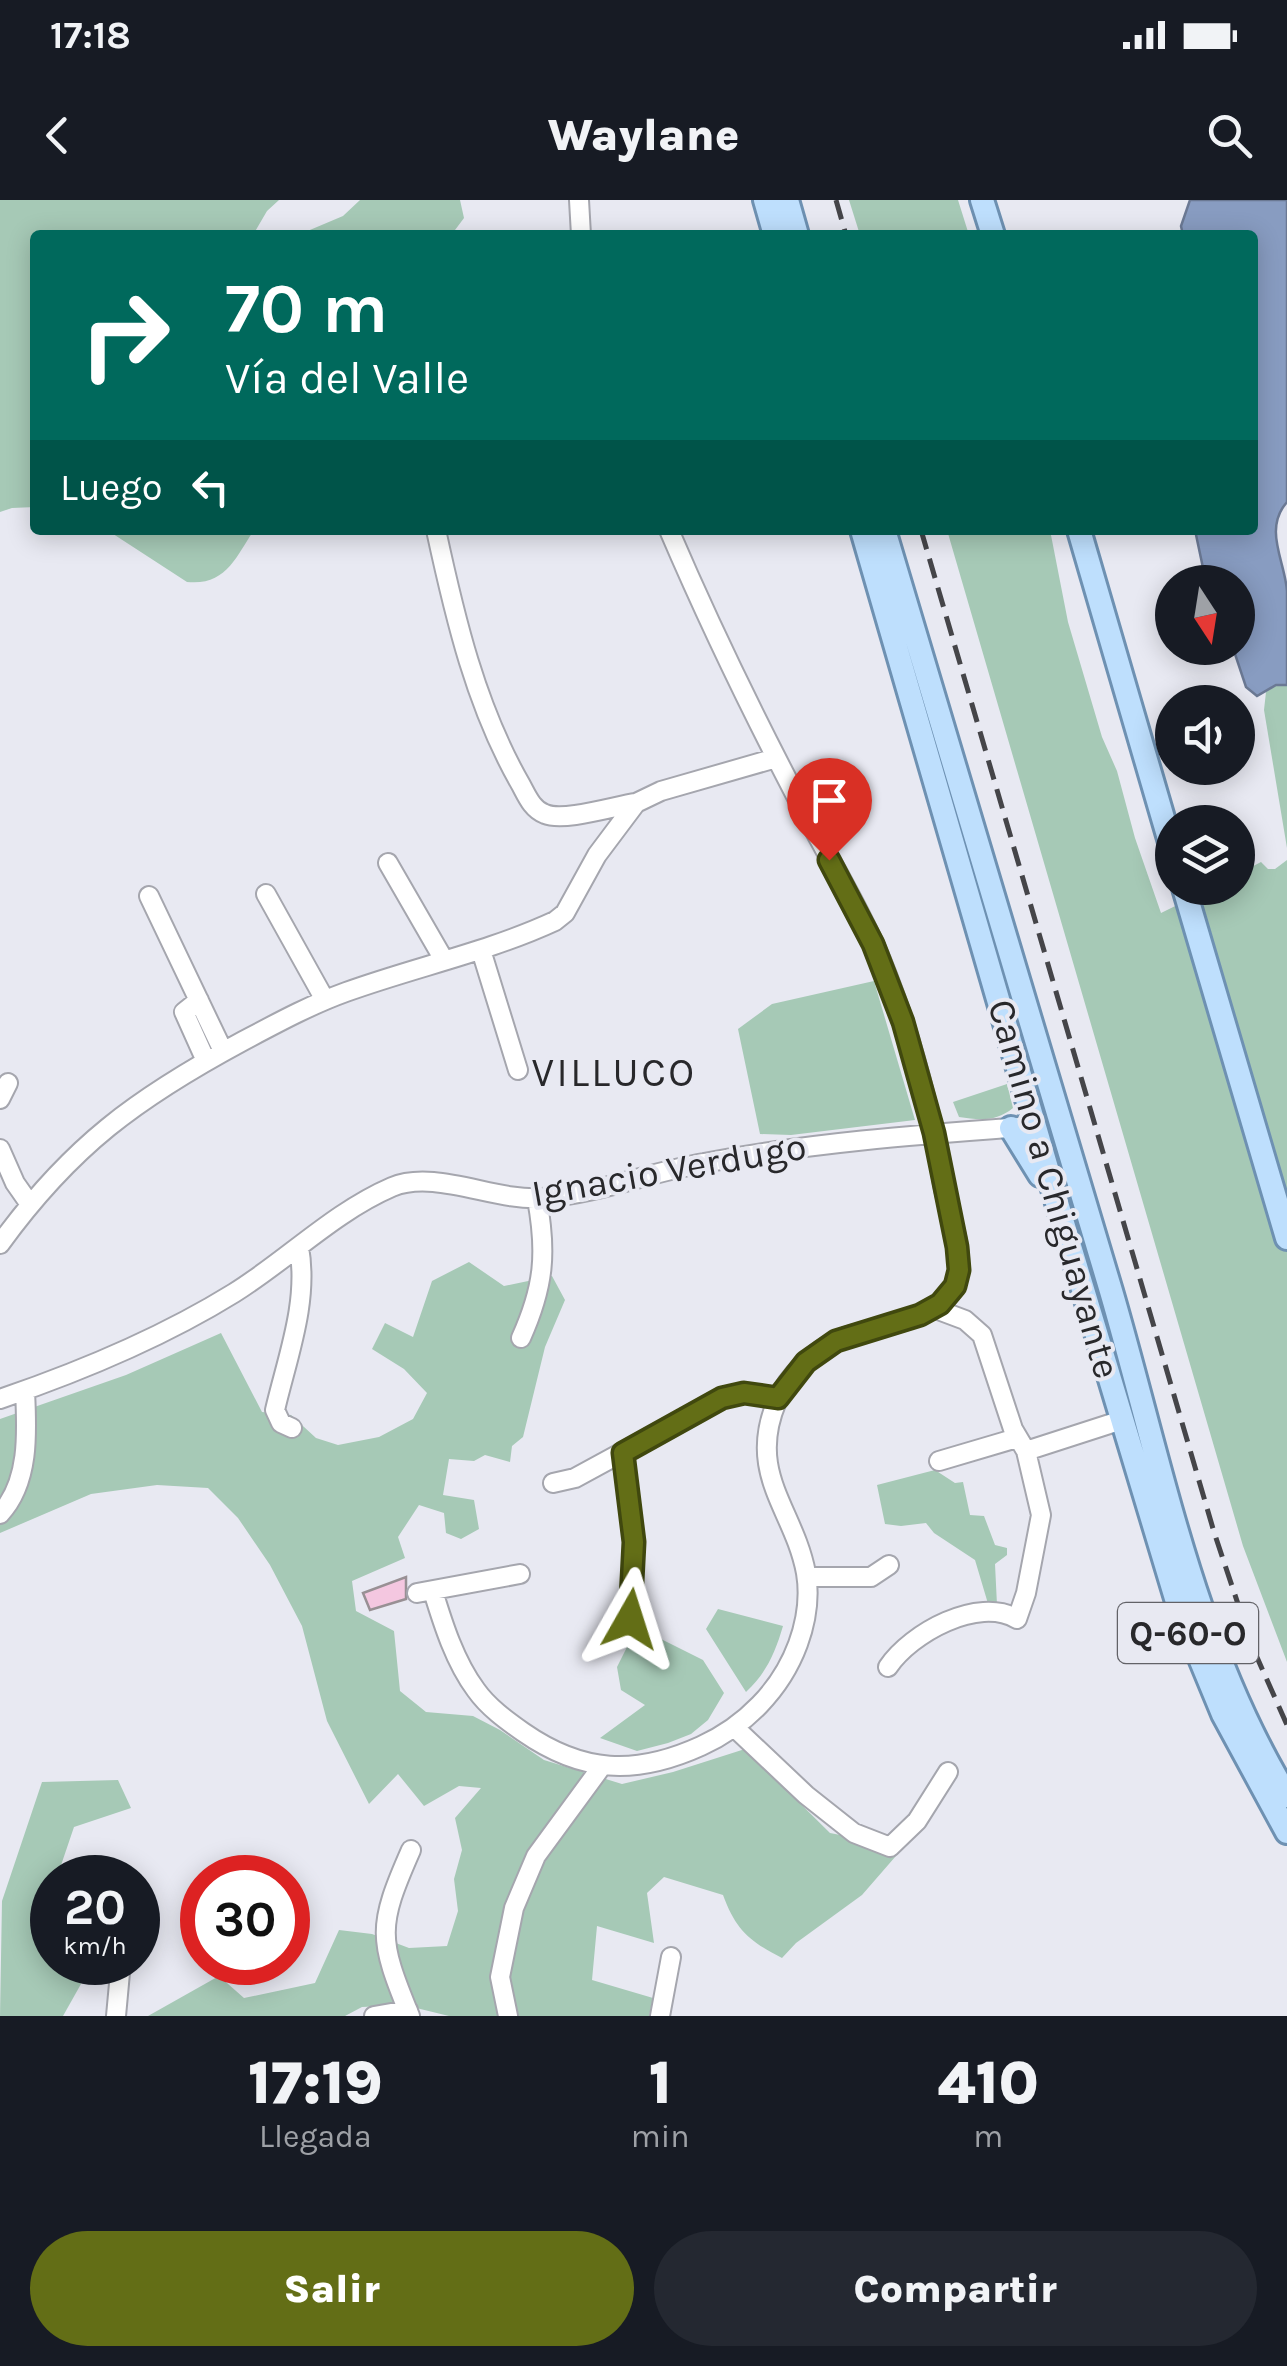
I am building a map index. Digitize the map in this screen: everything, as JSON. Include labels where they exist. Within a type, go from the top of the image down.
[{"type":"main road","points":[[765,200],[774,230]]},
{"type":"main road","points":[[787,200],[796,230]]},
{"type":"main road","points":[[982,200],[991,230]]},
{"type":"main road","name":"Camino a Chiguayante","points":[[863,535],[1022,1127],[1060,1213],[1178,1605],[1242,1754],[1287,1832]]},
{"type":"main road","name":"Camino a Chiguayante","points":[[885,535],[1051,1088],[1193,1585],[1238,1702],[1287,1796]]},
{"type":"main road","points":[[1080,535],[1159,805]]},
{"type":"main road","points":[[1189,905],[1287,1238]]},
{"type":"main road","points":[[1022,1127],[1045,1115],[1051,1088]]},
{"type":"main road","points":[[1022,1127],[1054,1130],[1067,1143]]},
{"type":"street","points":[[579,200],[581,230]]},
{"type":"street","points":[[437,535],[481,700],[533,805],[545,814],[561,816],[636,802],[776,758]]},
{"type":"street","points":[[520,1574],[425,1592],[478,1694],[512,1725],[575,1760],[624,1767],[671,1758],[734,1727],[770,1692],[792,1658],[806,1608],[807,1578],[769,1474],[767,1442],[778,1398],[806,1362],[836,1341],[933,1308],[951,1294],[959,1270],[934,1133],[887,975],[732,673],[670,535]]},
{"type":"street","points":[[0,1244],[29,1203],[111,1123],[156,1090],[325,1000],[532,932],[565,912],[597,855],[636,802]]},
{"type":"street","points":[[388,863],[444,960]]},
{"type":"street","points":[[266,894],[325,1000]]},
{"type":"street","points":[[149,896],[223,1052]]},
{"type":"street","points":[[481,950],[518,1070]]},
{"type":"street","points":[[198,1000],[184,1012],[206,1061]]},
{"type":"street","name":"Ignacio Verdugo","points":[[0,1399],[136,1343],[219,1301],[370,1199],[400,1184],[428,1184],[536,1199],[703,1163],[826,1144],[1022,1127]]},
{"type":"street","points":[[0,1149],[29,1203]]},
{"type":"street","points":[[521,1338],[535,1304],[544,1264],[536,1199]]},
{"type":"street","points":[[292,1428],[280,1422],[275,1410],[296,1328],[299,1247]]},
{"type":"street","points":[[888,1667],[916,1637],[940,1625],[993,1610],[1017,1619],[1026,1593],[1040,1514],[1022,1444],[982,1334],[965,1320],[933,1308]]},
{"type":"street","points":[[0,1514],[21,1476],[25,1390]]},
{"type":"street","points":[[552,1484],[574,1478],[722,1398],[744,1393],[778,1398]]},
{"type":"street","points":[[938,1461],[1122,1420]]},
{"type":"street","points":[[623,1453],[634,1542],[630,1619]]},
{"type":"street","points":[[807,1578],[871,1577],[889,1566]]},
{"type":"street","points":[[734,1727],[806,1795],[854,1832],[890,1848],[917,1821],[948,1772]]},
{"type":"street","points":[[508,2016],[500,1977],[514,1908],[536,1856],[602,1766]]},
{"type":"street","points":[[374,2016],[407,2014],[390,1967],[384,1931],[388,1904],[412,1850]]},
{"type":"street","points":[[660,2016],[671,1958]]},
{"type":"street","points":[[116,2016],[119,1985]]},
{"type":"green space","points":[[0,200],[279,200],[256,230],[30,230],[30,507],[0,512]]},
{"type":"green space","points":[[360,200],[460,200],[464,218],[455,230],[310,230],[343,216]]},
{"type":"green space","points":[[849,200],[958,200],[967,230],[858,230]]},
{"type":"green space","points":[[115,535],[251,535],[221,574],[187,582]]},
{"type":"green space","points":[[948,535],[1051,535],[1068,622],[1102,737],[1117,771],[1155,905],[1161,913],[1177,905],[1255,905],[1255,865],[1261,862],[1268,869],[1275,869],[1287,860],[1287,1662],[1243,1546]]},
{"type":"green space","points":[[1276,685],[1287,685],[1287,848],[1264,710],[1266,692]]},
{"type":"green space","points":[[874,981],[915,1120],[791,1135],[760,1134],[738,1029],[772,1004]]},
{"type":"green space","points":[[1007,1084],[1013,1108],[1007,1113],[987,1119],[959,1117],[953,1102]]},
{"type":"green space","points":[[469,1262],[504,1286],[552,1276],[565,1300],[545,1347],[523,1437],[512,1446],[510,1462],[485,1455],[474,1461],[449,1459],[443,1495],[474,1500],[479,1529],[461,1539],[446,1533],[444,1513],[419,1505],[398,1537],[405,1558],[352,1581],[356,1611],[394,1631],[400,1691],[426,1712],[473,1716],[544,1760],[622,1784],[745,1749],[830,1833],[866,1840],[891,1834],[902,1849],[862,1895],[796,1943],[782,1958],[745,1933],[723,1895],[664,1877],[647,1893],[654,1943],[597,1926],[592,1980],[653,1998],[649,2016],[449,2016],[404,2005],[362,2007],[345,2016],[148,2016],[203,1985],[229,1985],[244,1998],[315,1983],[339,1930],[372,1934],[409,1948],[447,1946],[458,1911],[454,1879],[462,1850],[455,1818],[481,1788],[459,1786],[424,1806],[398,1774],[369,1804],[327,1721],[302,1626],[270,1565],[238,1518],[208,1488],[157,1485],[91,1494],[0,1533],[0,1419],[126,1375],[221,1333],[262,1412],[291,1415],[316,1438],[338,1445],[379,1437],[413,1419],[427,1393],[404,1369],[372,1349],[385,1323],[413,1337],[432,1281]]},
{"type":"green space","points":[[935,1470],[955,1483],[963,1482],[970,1515],[984,1516],[995,1545],[1007,1548],[1007,1555],[995,1564],[997,1605],[989,1607],[975,1560],[934,1533],[926,1523],[885,1524],[877,1485]]},
{"type":"green space","points":[[718,1609],[783,1626],[769,1662],[746,1692],[706,1629]]},
{"type":"green space","points":[[659,1638],[703,1660],[724,1693],[708,1720],[691,1734],[668,1743],[637,1751],[600,1738],[645,1705],[621,1690],[617,1667],[629,1643]]},
{"type":"green space","points":[[118,1780],[131,1808],[74,1827],[64,1855],[30,1855],[30,1985],[80,1985],[63,2016],[0,2016],[2,1901],[42,1782]]},
{"type":"water","points":[[1190,200],[1287,200],[1287,502],[1280,512],[1276,534],[1287,591],[1287,685],[1276,685],[1257,696],[1255,685],[1245,685],[1239,665],[1255,665],[1255,565],[1202,565],[1196,535],[1258,535],[1258,230],[1182,230]]},
{"type":"building","points":[[406,1577],[406,1599],[370,1610],[363,1593]]},
{"type":"railway","points":[[836,200],[845,230]]},
{"type":"railway","points":[[922,535],[1214,1532],[1252,1646],[1287,1725]]},
{"type":"district","name":"VILLUCO","points":[[614,1072]]},
{"type":"route","points":[[630,1619],[634,1542],[623,1453],[722,1398],[744,1393],[778,1398],[797,1372],[819,1352],[857,1333],[920,1315],[951,1294],[958,1278],[959,1258],[934,1133],[912,1052],[887,975],[829,860]]}]
